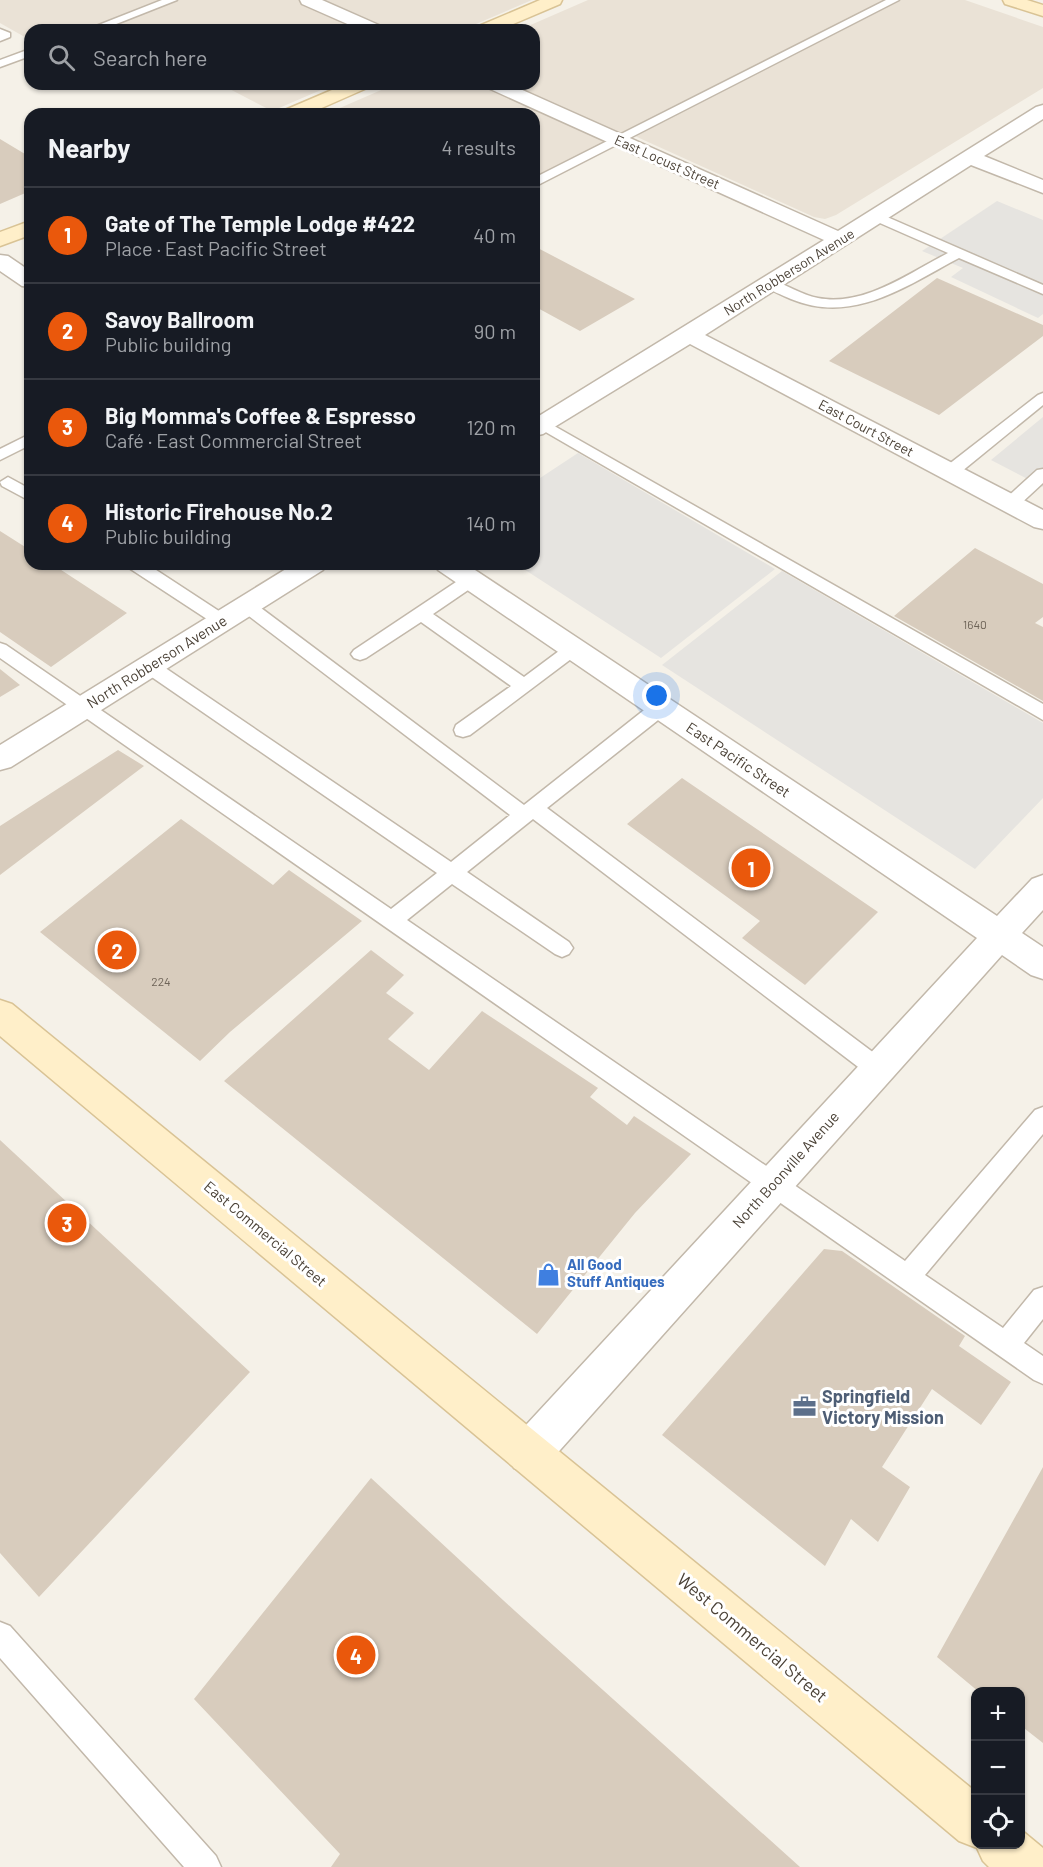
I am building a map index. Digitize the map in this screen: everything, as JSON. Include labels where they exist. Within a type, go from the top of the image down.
[{"type":"street","points":[[308,0],[362,24]]},
{"type":"street","points":[[499,24],[554,0]]},
{"type":"street","points":[[1011,0],[1043,11]]},
{"type":"street","points":[[306,108],[347,90]]},
{"type":"street","name":"East Locust Street","points":[[507,90],[840,240]]},
{"type":"street","name":"North Robberson Avenue","points":[[540,426],[878,217],[1043,111]]},
{"type":"street","points":[[971,158],[1043,187]]},
{"type":"street","points":[[0,240],[24,230]]},
{"type":"street","points":[[0,261],[24,277]]},
{"type":"street","name":"East Court Street","points":[[689,335],[1043,521]]},
{"type":"street","name":"North Robberson Avenue","points":[[0,759],[304,570]]},
{"type":"street","name":"East Pacific Street","points":[[459,572],[1043,965]]},
{"type":"street","name":"North Boonville Avenue","points":[[529,1453],[1043,888]]},
{"type":"street","name":"East Commercial Street","points":[[0,1015],[529,1453]]},
{"type":"street","name":"West Commercial Street","points":[[529,1453],[971,1821]]},
{"type":"street","points":[[1005,1849],[1028,1867]]},
{"type":"lane","points":[[107,24],[172,0]]},
{"type":"lane","points":[[540,180],[894,0]]},
{"type":"lane","points":[[0,32],[6,35],[0,38]]},
{"type":"lane","points":[[0,63],[24,54]]},
{"type":"lane","points":[[878,217],[1043,290]]},
{"type":"lane","points":[[770,284],[814,302],[836,304],[858,302],[958,253]]},
{"type":"lane","points":[[950,472],[1043,398]]},
{"type":"lane","points":[[540,428],[1043,713]]},
{"type":"lane","points":[[0,455],[24,442]]},
{"type":"lane","points":[[1010,504],[1043,474]]},
{"type":"lane","points":[[8,482],[24,492]]},
{"type":"lane","points":[[144,570],[222,621]]},
{"type":"lane","points":[[360,654],[422,614],[459,572]]},
{"type":"lane","points":[[247,606],[878,1069]]},
{"type":"lane","points":[[422,614],[524,686]]},
{"type":"lane","points":[[0,649],[1043,1371]]},
{"type":"lane","points":[[463,729],[573,649]]},
{"type":"lane","points":[[149,666],[562,948]]},
{"type":"lane","points":[[392,920],[660,708]]},
{"type":"lane","points":[[907,1277],[1043,1117]]},
{"type":"lane","points":[[1006,1345],[1043,1299]]},
{"type":"lane","points":[[0,1636],[205,1867]]},
{"type":"shaded area","points":[[0,0],[532,0],[476,24],[24,24],[24,37],[0,23]]},
{"type":"shaded area","points":[[588,0],[965,0],[1043,27],[1043,88],[836,215],[825,219],[814,217],[626,132],[540,175],[540,108],[340,108],[381,90],[540,90],[540,24],[533,24]]},
{"type":"shaded area","points":[[232,90],[321,90],[279,108],[266,108]]},
{"type":"shaded area","points":[[997,201],[1043,220],[1043,314],[1038,318],[951,277],[963,268],[922,251]]},
{"type":"shaded area","points":[[1043,417],[1043,487],[991,460]]},
{"type":"shaded area","points":[[578,453],[775,569],[661,658],[525,570],[540,570],[540,478]]},
{"type":"shaded area","points":[[782,571],[1043,723],[1043,798],[975,869],[662,665]]},
{"type":"building","points":[[0,139],[24,153],[24,194],[0,204]]},
{"type":"building","points":[[540,249],[635,299],[580,331],[540,309]]},
{"type":"building","points":[[937,278],[1043,325],[1043,336],[939,415],[829,361]]},
{"type":"building","points":[[0,531],[24,546],[24,570],[61,570],[127,613],[51,667],[0,632]]},
{"type":"building","points":[[975,548],[1043,584],[1043,617],[1035,623],[1043,627],[1043,701],[894,616]]},
{"type":"building","points":[[0,669],[20,685],[0,697]]},
{"type":"building","points":[[118,750],[144,766],[0,875],[0,826]]},
{"type":"building","points":[[682,778],[878,912],[805,985],[742,938],[760,921],[627,824]]},
{"type":"building","points":[[181,819],[273,885],[289,870],[362,921],[230,1032],[200,1061],[40,932]]},
{"type":"building","points":[[371,950],[404,975],[386,993],[414,1013],[388,1039],[429,1070],[482,1011],[598,1088],[590,1097],[627,1125],[634,1116],[691,1154],[635,1213],[537,1334],[224,1081]]},
{"type":"building","points":[[0,1140],[250,1372],[39,1597],[0,1553]]},
{"type":"building","name":"Springfield Victory Mission","points":[[824,1249],[842,1251],[965,1336],[959,1346],[1011,1382],[981,1425],[932,1389],[882,1467],[910,1487],[878,1542],[851,1519],[825,1566],[662,1435]]},
{"type":"building","points":[[1043,1467],[1043,1743],[1025,1729],[1025,1687],[973,1687],[937,1657]]},
{"type":"building","points":[[371,1478],[800,1867],[331,1867],[340,1854],[194,1699]]},
{"type":"place","name":"Gate of The Temple Lodge #422","points":[[751,868]]},
{"type":"place","name":"Savoy Ballroom","points":[[117,950]]},
{"type":"place","name":"Big Momma's Coffee & Espresso","points":[[67,1223]]},
{"type":"place","name":"All Good Stuff Antiques","points":[[549,1274]]},
{"type":"place","name":"Springfield Victory Mission","points":[[804,1407]]},
{"type":"place","name":"Historic Firehouse No.2","points":[[356,1655]]}]
